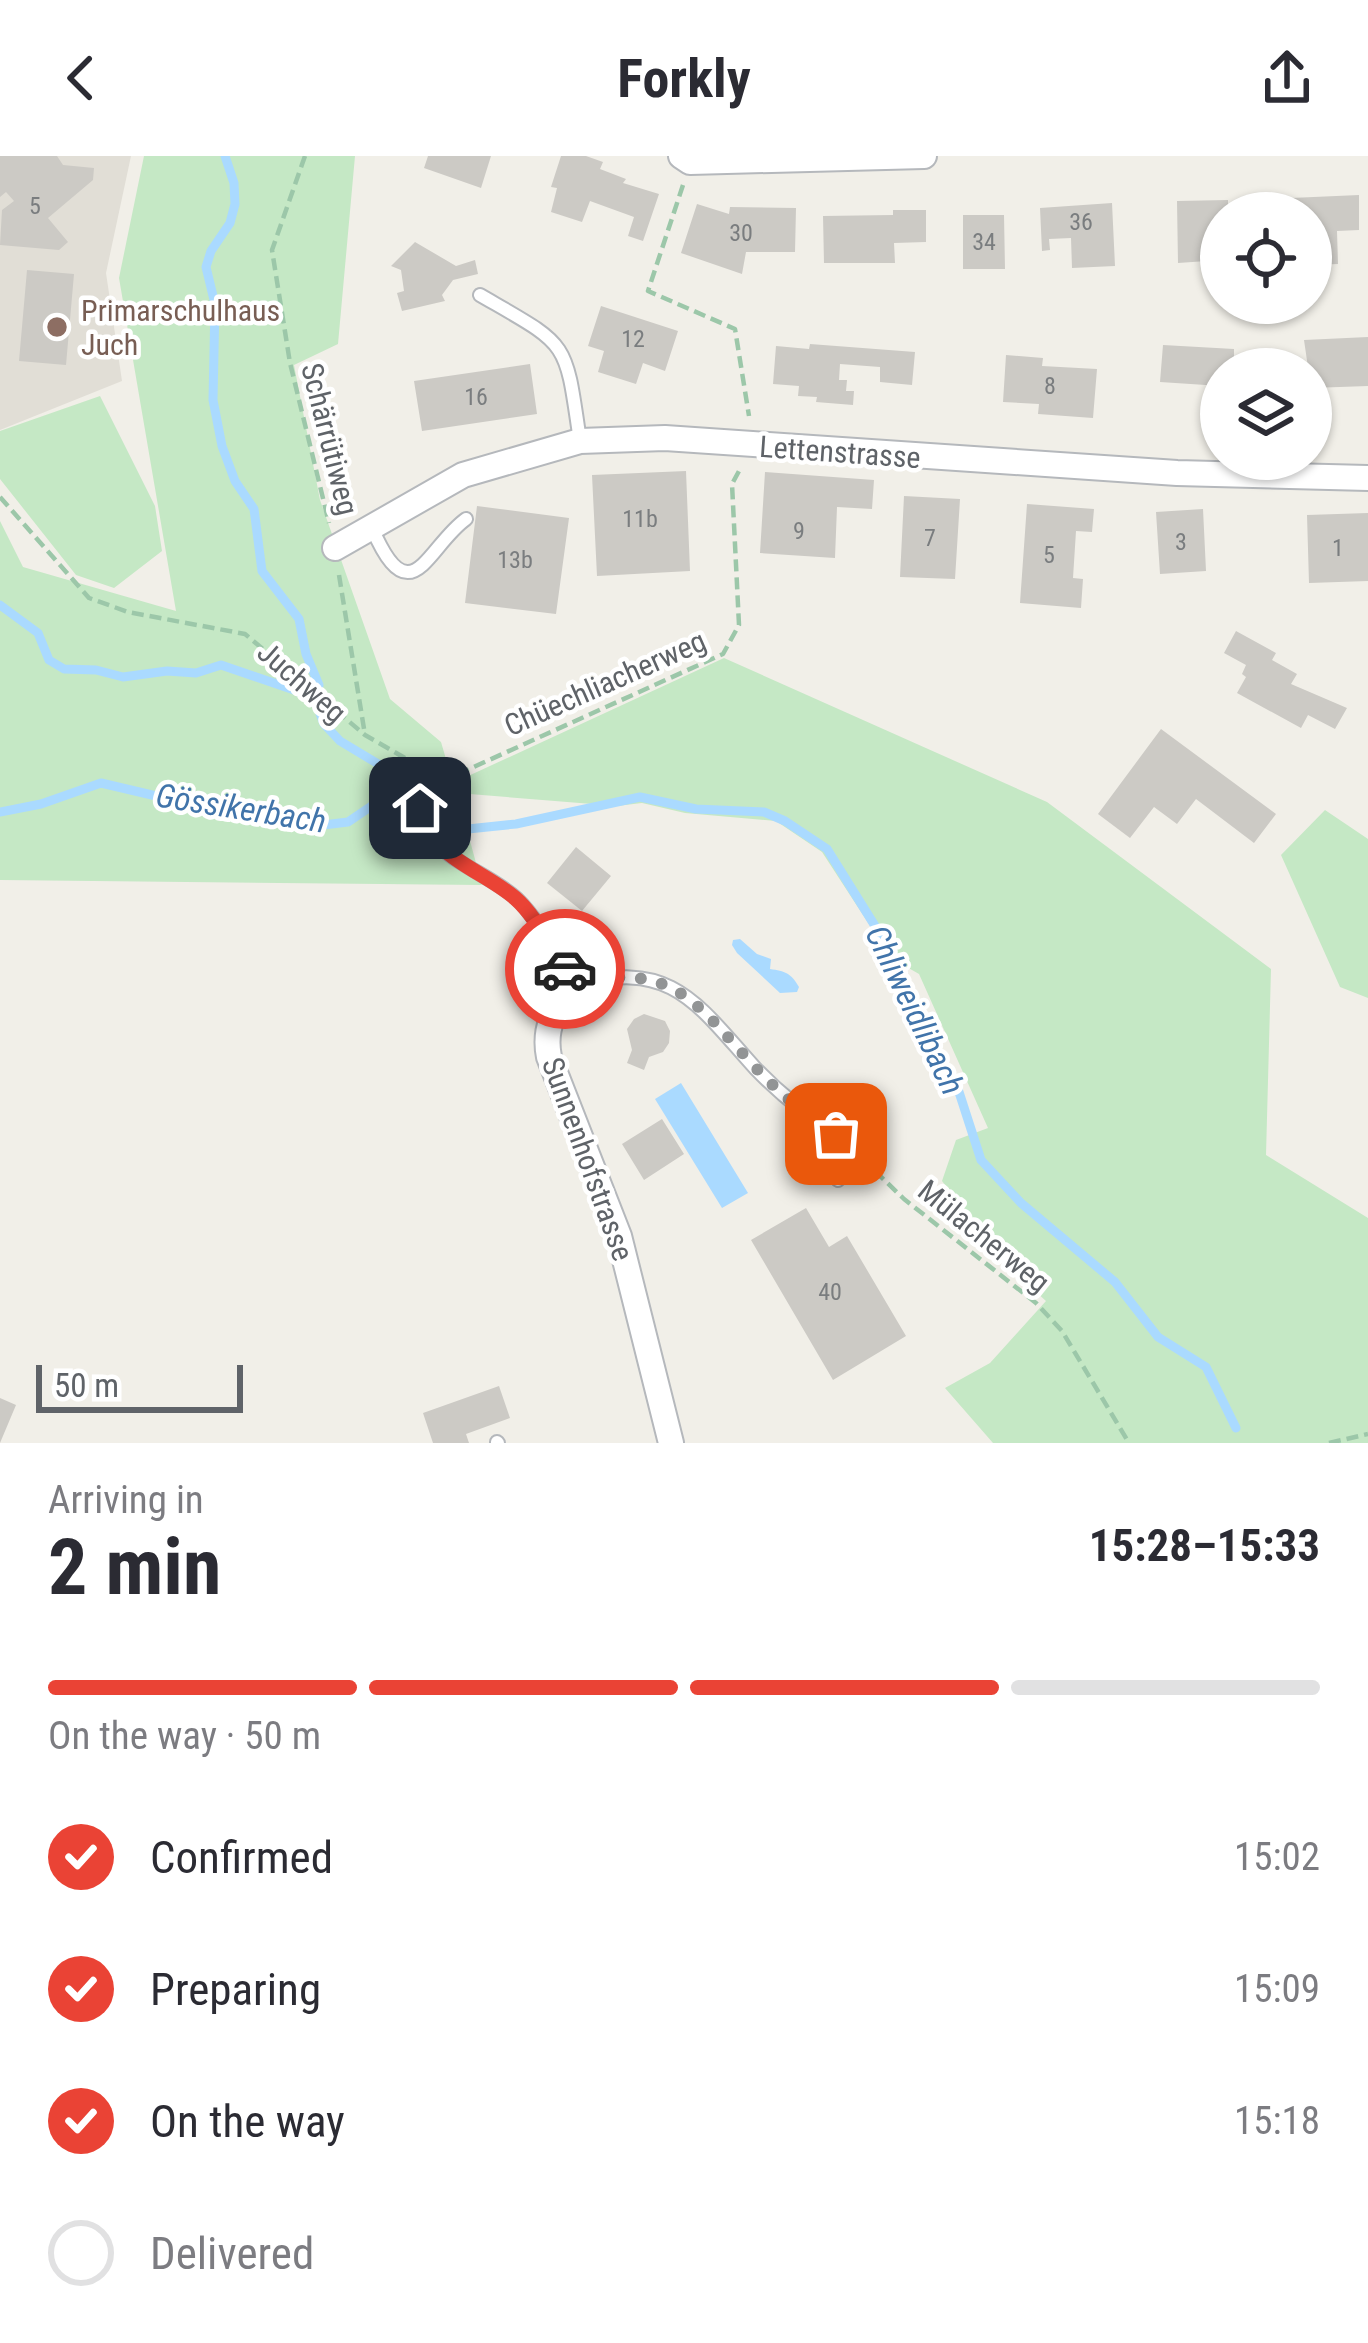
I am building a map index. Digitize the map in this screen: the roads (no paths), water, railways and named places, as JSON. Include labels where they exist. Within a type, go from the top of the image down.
[{"type":"street","points":[[686,159],[924,156]]},
{"type":"street","name":"Lettenstrasse","points":[[335,548],[463,475],[580,441],[665,438],[1178,473],[1368,478]]},
{"type":"street","name":"Sunnenhofstrasse","points":[[575,986],[560,1002],[545,1040],[558,1085],[620,1236],[671,1443]]},
{"type":"lane","points":[[480,295],[553,337],[568,361],[580,441]]},
{"type":"lane","points":[[372,528],[386,559],[405,571],[417,571],[433,559],[449,531],[466,519]]},
{"type":"lane","points":[[429,788],[420,808],[427,835],[519,901],[575,986],[617,976],[673,985],[710,1015],[800,1111],[836,1134]]},
{"type":"lane","points":[[800,1111],[838,1180]]},
{"type":"water","points":[[740,939],[771,959],[770,969],[790,976],[799,987],[797,992],[780,993],[737,953],[733,940]]},
{"type":"water","points":[[681,1083],[748,1193],[722,1208],[655,1099]]},
{"type":"waterway","name":"Chliweidlibach","points":[[225,156],[235,204],[206,267],[215,304],[213,400],[235,481],[254,509],[262,571],[299,619],[319,685],[316,703],[324,724],[340,741],[468,829],[516,824],[640,797],[696,809],[764,812],[827,849],[890,950],[918,1019],[959,1092],[981,1160],[1021,1203],[1115,1282],[1158,1337],[1206,1367],[1236,1428]]},
{"type":"waterway","points":[[0,605],[38,633],[49,660],[64,669],[123,677],[196,673],[221,665],[297,691],[316,703]]},
{"type":"waterway","name":"Gössikerbach","points":[[0,812],[41,804],[101,783],[220,811],[274,808],[315,826],[348,822],[404,784]]},
{"type":"place","name":"Primarschulhaus Juch","points":[[57,327]]}]
